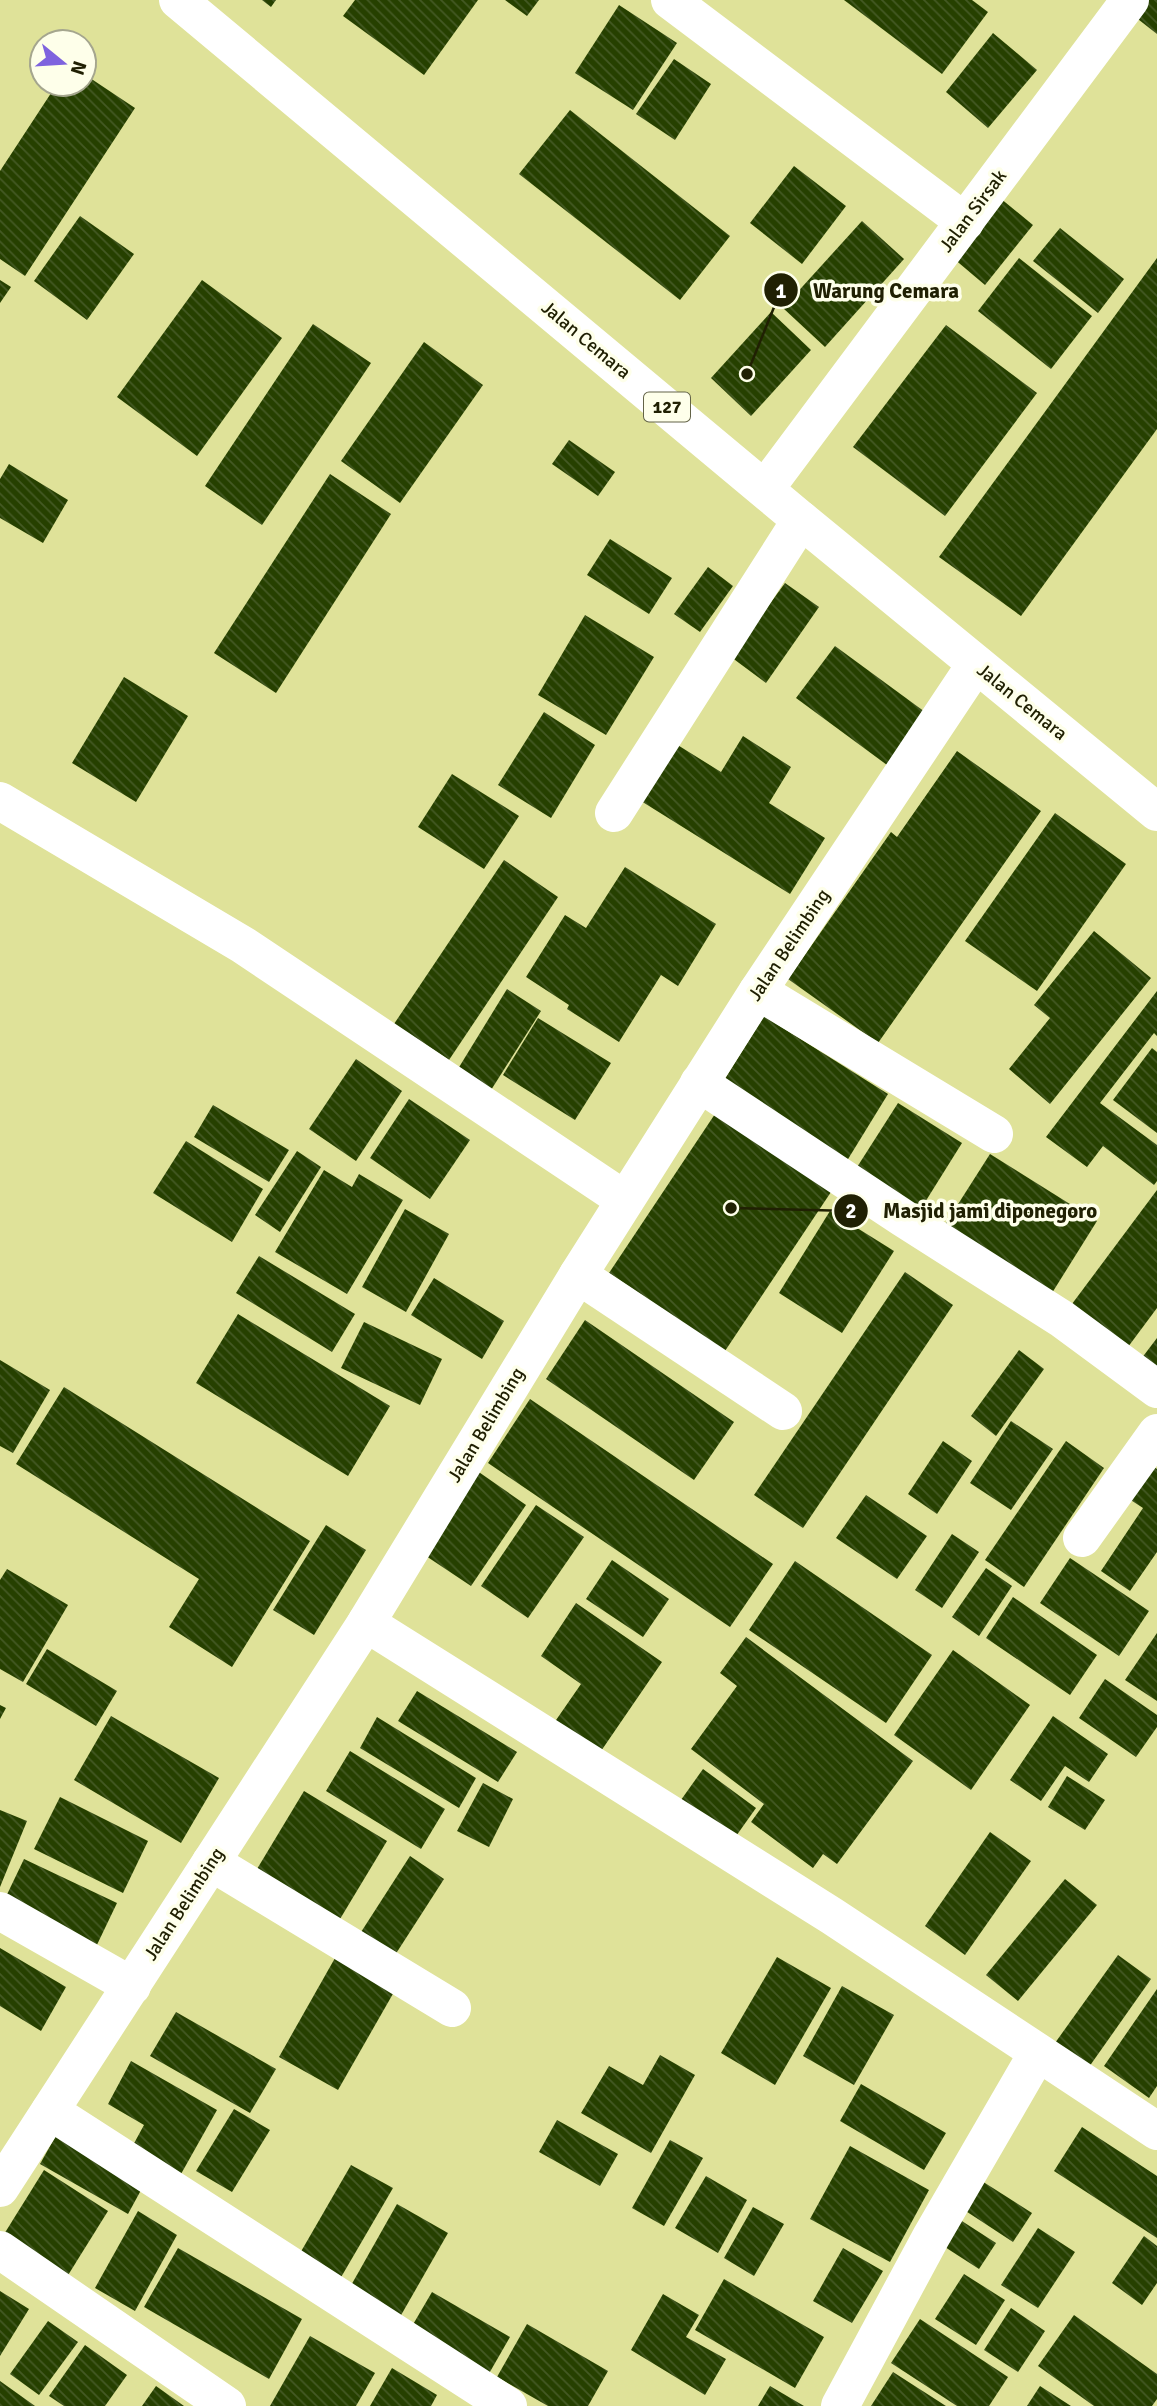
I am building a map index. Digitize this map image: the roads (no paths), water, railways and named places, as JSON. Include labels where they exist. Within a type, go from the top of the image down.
[{"type":"street","name":"Jalan Cemara","points":[[178,0],[801,520],[1157,812]]},
{"type":"street","points":[[670,0],[965,222]]},
{"type":"street","name":"Jalan Sirsak","points":[[765,489],[1130,0]]},
{"type":"street","points":[[614,813],[801,520]]},
{"type":"street","name":"Jalan Belimbing","points":[[0,2188],[366,1623],[578,1275],[699,1083],[976,664]]},
{"type":"street","points":[[0,801],[243,945],[625,1199]]},
{"type":"street","points":[[758,991],[994,1134]]},
{"type":"street","points":[[699,1083],[903,1218],[1062,1318],[1157,1389]]},
{"type":"street","points":[[578,1275],[783,1411]]},
{"type":"street","points":[[1082,1538],[1157,1433]]},
{"type":"street","points":[[366,1623],[832,1916],[1157,2131]]},
{"type":"street","points":[[211,1862],[452,2008]]},
{"type":"street","points":[[0,1911],[132,1986]]},
{"type":"street","points":[[840,2406],[931,2237],[1037,2053]]},
{"type":"street","points":[[50,2111],[508,2406]]},
{"type":"street","points":[[0,2250],[227,2406]]},
{"type":"place","name":"Warung Cemara","points":[[747,374]]},
{"type":"place","name":"Masjid jami diponegoro","points":[[731,1208]]}]
